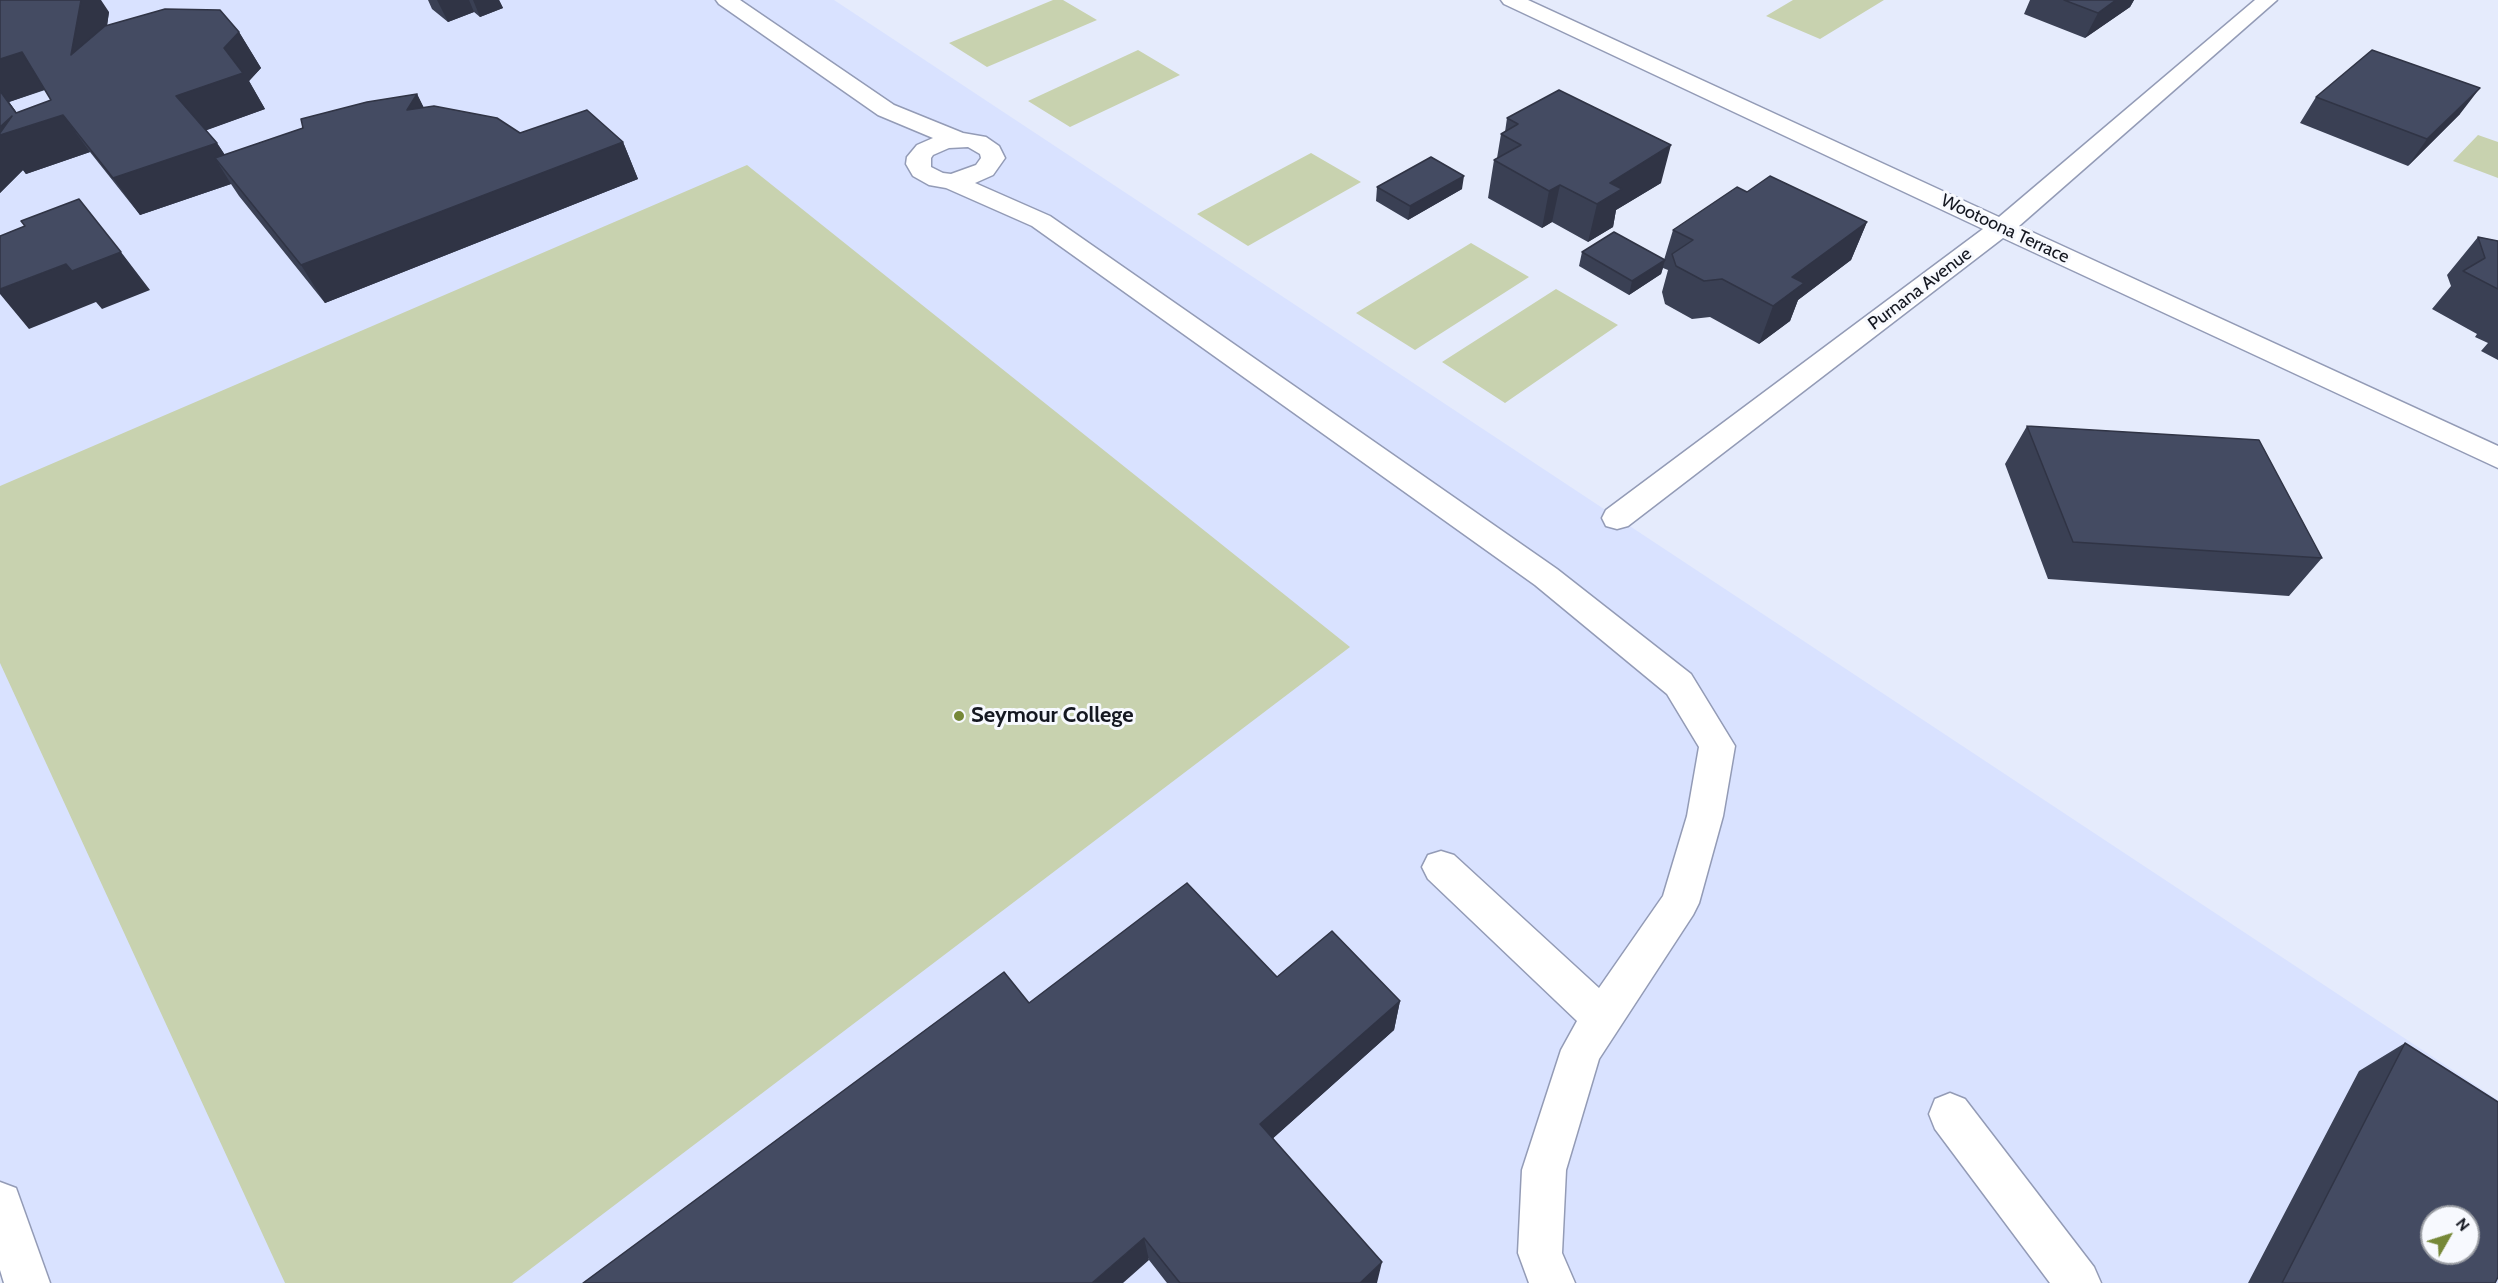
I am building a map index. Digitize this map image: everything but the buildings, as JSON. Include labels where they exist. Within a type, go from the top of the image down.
[{"type":"street","points":[[726,0],[886,110],[957,139],[978,142],[991,151],[993,158],[991,164],[976,176],[951,181]]},
{"type":"street","name":"Wootoona Terrace","points":[[1511,0],[2498,458]]},
{"type":"street","name":"Purnana Avenue","points":[[1617,518],[2002,227],[2267,0]]},
{"type":"street","points":[[886,110],[921,171],[928,176],[951,181],[1041,221],[1546,577],[1679,684],[1717,746],[1705,816],[1680,903],[1581,1050],[1544,1170],[1540,1254],[1552,1283]]},
{"type":"street","points":[[918,164],[919,157],[933,145],[957,139]]},
{"type":"street","points":[[991,164],[1041,221]]},
{"type":"street","points":[[1442,867],[1603,1018]]},
{"type":"street","points":[[1950,1114],[2078,1283]]},
{"type":"street","points":[[0,1204],[27,1283]]},
{"type":"shaded area","name":"Seymour College","points":[[44,0],[834,0],[2498,1100],[2498,1283],[27,1283],[0,1204],[0,13]]},
{"type":"green space","points":[[1053,0],[1063,0],[1097,20],[987,67],[949,43]]},
{"type":"green space","points":[[1793,0],[1884,0],[1820,39],[1766,16]]},
{"type":"green space","points":[[1138,50],[1180,75],[1070,127],[1028,101]]},
{"type":"green space","points":[[2478,135],[2498,142],[2498,178],[2453,161]]},
{"type":"green space","points":[[1311,153],[1361,182],[1248,246],[1197,214]]},
{"type":"green space","points":[[747,165],[1350,647],[512,1283],[285,1283],[0,663],[0,486]]},
{"type":"green space","points":[[1471,243],[1529,277],[1415,350],[1356,313]]},
{"type":"green space","points":[[1556,289],[1618,325],[1505,403],[1442,362]]},
{"type":"place","name":"Seymour College","points":[[959,716]]}]
